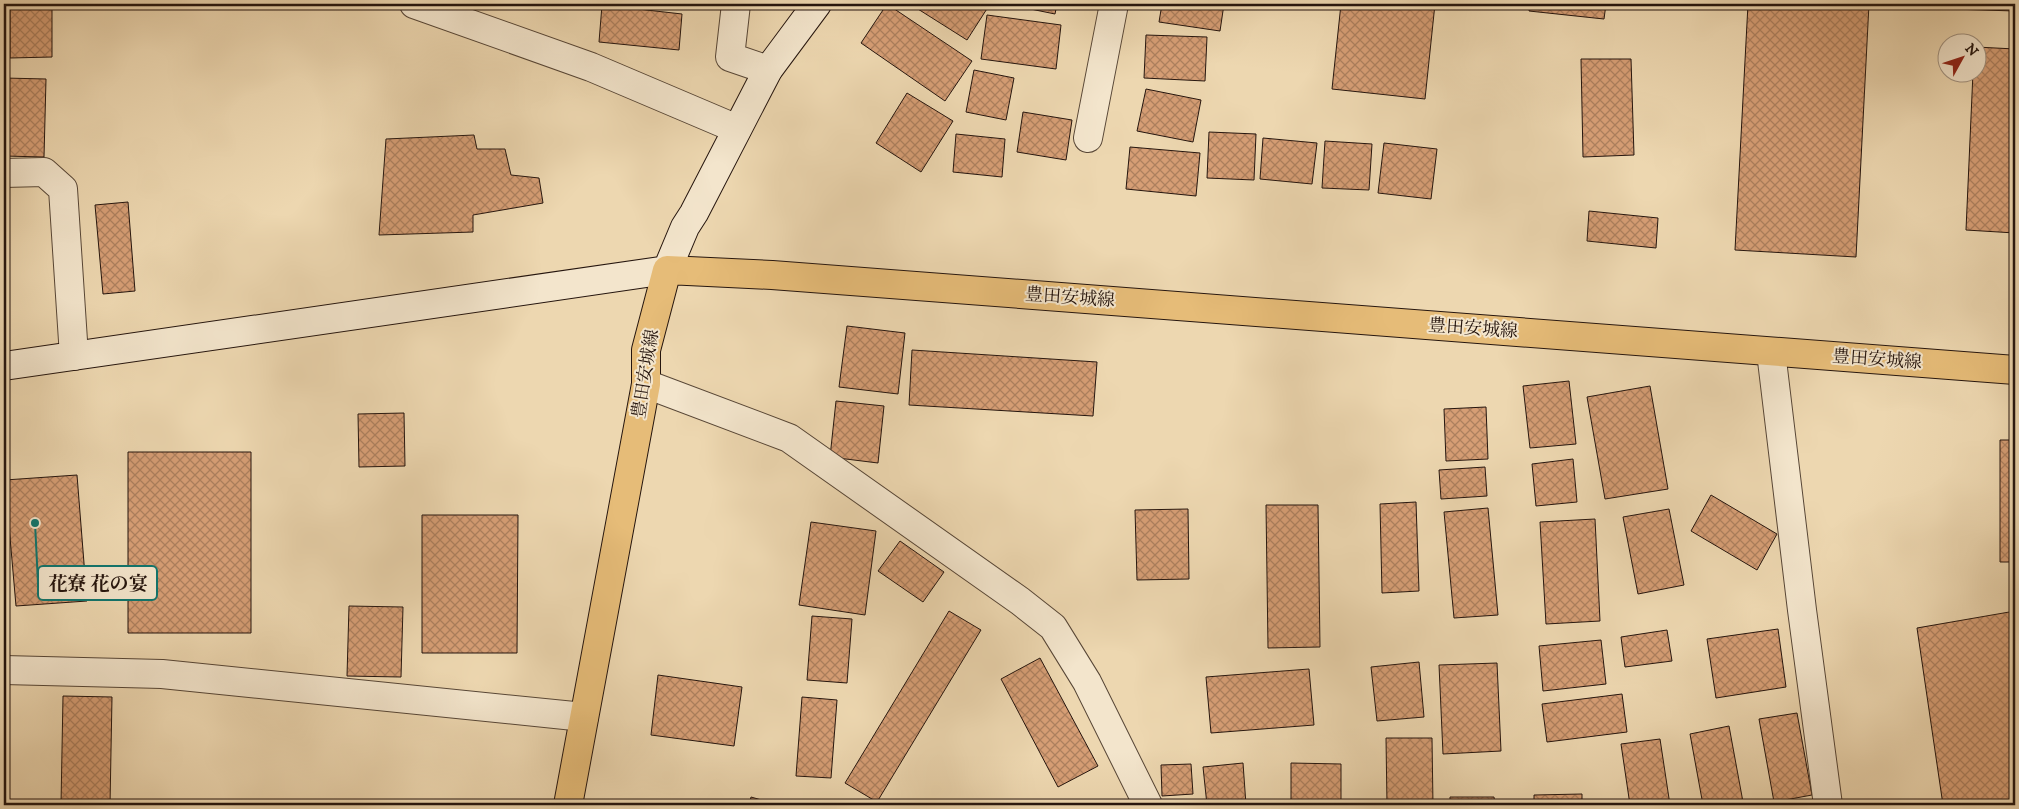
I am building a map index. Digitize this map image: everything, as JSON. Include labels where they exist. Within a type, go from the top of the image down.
[{"type":"main road","name":"豊田安城線","points":[[568,805],[646,384],[646,350],[667,270],[772,275],[2015,370]]},
{"type":"street","points":[[414,4],[591,67],[737,129]]},
{"type":"street","points":[[736,4],[730,57],[768,70]]},
{"type":"street","points":[[4,366],[667,270],[684,227],[694,213],[768,70],[817,4]]},
{"type":"street","points":[[1088,138],[1114,4]]},
{"type":"street","points":[[4,173],[44,172],[63,189],[74,356]]},
{"type":"street","points":[[1771,352],[1828,805]]},
{"type":"street","points":[[646,384],[789,438],[1020,601],[1053,627],[1087,682],[1148,805]]},
{"type":"street","points":[[4,670],[162,674],[584,717]]},
{"type":"building","points":[[10,4],[52,4],[52,57],[10,58]]},
{"type":"building","points":[[664,4],[686,4],[686,8]]},
{"type":"building","points":[[887,4],[972,61],[945,101],[861,43]]},
{"type":"building","points":[[910,4],[990,4],[967,40]]},
{"type":"building","points":[[1006,4],[1057,4],[1055,14]]},
{"type":"building","points":[[1162,4],[1224,4],[1220,31],[1159,22]]},
{"type":"building","points":[[1341,4],[1435,4],[1425,99],[1332,89]]},
{"type":"building","points":[[1530,4],[1606,4],[1604,19],[1529,11]]},
{"type":"building","points":[[1748,4],[1869,4],[1856,257],[1735,250]]},
{"type":"building","points":[[1919,4],[2015,4],[2015,11],[1919,8]]},
{"type":"building","points":[[602,5],[682,14],[679,50],[599,42]]},
{"type":"building","points":[[987,15],[1061,25],[1056,69],[981,59]]},
{"type":"building","points":[[1146,35],[1207,37],[1205,81],[1144,78]]},
{"type":"building","points":[[1986,48],[2015,49],[2015,233],[1966,230],[1973,82],[1986,82]]},
{"type":"building","points":[[1581,59],[1631,59],[1634,155],[1583,157]]},
{"type":"building","points":[[974,70],[1014,78],[1006,120],[966,112]]},
{"type":"building","points":[[4,78],[46,79],[44,157],[4,156]]},
{"type":"building","points":[[1146,89],[1201,100],[1193,142],[1137,131]]},
{"type":"building","points":[[907,93],[953,121],[921,172],[876,143]]},
{"type":"building","points":[[1023,112],[1072,120],[1066,160],[1017,152]]},
{"type":"building","points":[[1209,132],[1256,134],[1254,180],[1207,178]]},
{"type":"building","points":[[956,134],[1005,139],[1002,177],[953,172]]},
{"type":"building","points":[[474,135],[477,149],[505,149],[511,175],[539,178],[543,203],[473,215],[473,232],[379,235],[386,139]]},
{"type":"building","points":[[1263,138],[1317,143],[1312,184],[1260,179]]},
{"type":"building","points":[[1325,141],[1372,144],[1369,190],[1322,188]]},
{"type":"building","points":[[1384,143],[1437,149],[1431,199],[1378,193]]},
{"type":"building","points":[[1130,147],[1200,153],[1196,196],[1126,189]]},
{"type":"building","points":[[128,202],[135,291],[103,294],[95,205]]},
{"type":"building","points":[[1589,211],[1658,218],[1656,248],[1587,241]]},
{"type":"building","points":[[847,326],[905,333],[898,394],[839,387]]},
{"type":"building","points":[[912,350],[1097,362],[1093,416],[909,405]]},
{"type":"building","points":[[1569,381],[1576,444],[1530,448],[1523,386]]},
{"type":"building","points":[[1650,386],[1668,489],[1605,499],[1587,397]]},
{"type":"building","points":[[836,401],[884,406],[878,463],[830,457]]},
{"type":"building","points":[[1486,407],[1488,459],[1446,461],[1444,409]]},
{"type":"building","points":[[404,413],[405,466],[359,467],[358,414]]},
{"type":"building","points":[[2000,440],[2015,440],[2015,562],[2000,562]]},
{"type":"building","points":[[128,452],[251,452],[251,633],[128,633]]},
{"type":"building","points":[[1573,459],[1577,502],[1536,506],[1532,464]]},
{"type":"building","points":[[1485,467],[1487,496],[1441,499],[1439,470]]},
{"type":"building","points":[[77,475],[87,601],[16,606],[5,480]]},
{"type":"building","points":[[1711,495],[1777,534],[1757,570],[1691,531]]},
{"type":"building","points":[[1416,502],[1419,591],[1382,593],[1380,504]]},
{"type":"building","points":[[1266,505],[1318,505],[1320,647],[1268,648]]},
{"type":"building","points":[[1488,508],[1498,615],[1454,618],[1444,512]]},
{"type":"building","points":[[1188,509],[1189,579],[1137,580],[1135,510]]},
{"type":"building","points":[[1669,509],[1684,585],[1638,594],[1623,517]]},
{"type":"building","points":[[422,515],[518,515],[517,653],[422,653]]},
{"type":"building","points":[[1595,519],[1600,621],[1546,624],[1540,522]]},
{"type":"building","points":[[811,522],[876,531],[865,615],[799,605]]},
{"type":"building","points":[[900,541],[944,572],[923,602],[878,571]]},
{"type":"building","points":[[349,606],[403,607],[401,677],[347,676]]},
{"type":"building","points":[[949,611],[981,630],[877,802],[845,783]]},
{"type":"building","points":[[2015,611],[2015,805],[1943,805],[1917,628]]},
{"type":"building","points":[[812,616],[852,619],[847,683],[807,680]]},
{"type":"building","points":[[1778,629],[1786,687],[1716,698],[1707,639]]},
{"type":"building","points":[[1667,630],[1672,661],[1625,667],[1621,637]]},
{"type":"building","points":[[1601,640],[1606,684],[1543,691],[1539,646]]},
{"type":"building","points":[[1040,658],[1098,766],[1058,787],[1001,679]]},
{"type":"building","points":[[1419,662],[1424,717],[1377,721],[1371,667]]},
{"type":"building","points":[[1497,663],[1501,751],[1443,754],[1439,665]]},
{"type":"building","points":[[1309,669],[1314,725],[1211,733],[1206,677]]},
{"type":"building","points":[[658,675],[742,687],[734,746],[651,735]]},
{"type":"building","points":[[1622,694],[1627,732],[1547,742],[1542,704]]},
{"type":"building","points":[[63,696],[112,697],[110,805],[61,805]]},
{"type":"building","points":[[802,697],[837,700],[831,778],[796,776]]},
{"type":"building","points":[[1797,713],[1812,795],[1774,802],[1759,719]]},
{"type":"building","points":[[1729,726],[1743,802],[1724,805],[1703,805],[1690,734]]},
{"type":"building","points":[[1386,738],[1432,738],[1433,805],[1387,805]]},
{"type":"building","points":[[1660,739],[1670,805],[1630,805],[1621,744]]},
{"type":"building","points":[[1243,763],[1246,805],[1207,805],[1203,767]]},
{"type":"building","points":[[1291,763],[1341,764],[1341,805],[1291,805]]},
{"type":"building","points":[[1191,764],[1193,794],[1162,796],[1161,765]]},
{"type":"building","points":[[1582,794],[1582,805],[1534,805],[1534,795]]},
{"type":"building","points":[[751,797],[779,805],[749,805]]},
{"type":"building","points":[[1450,797],[1494,797],[1495,805],[1450,805]]},
{"type":"place","name":"花寮 花の宴","points":[[35,523]]}]
